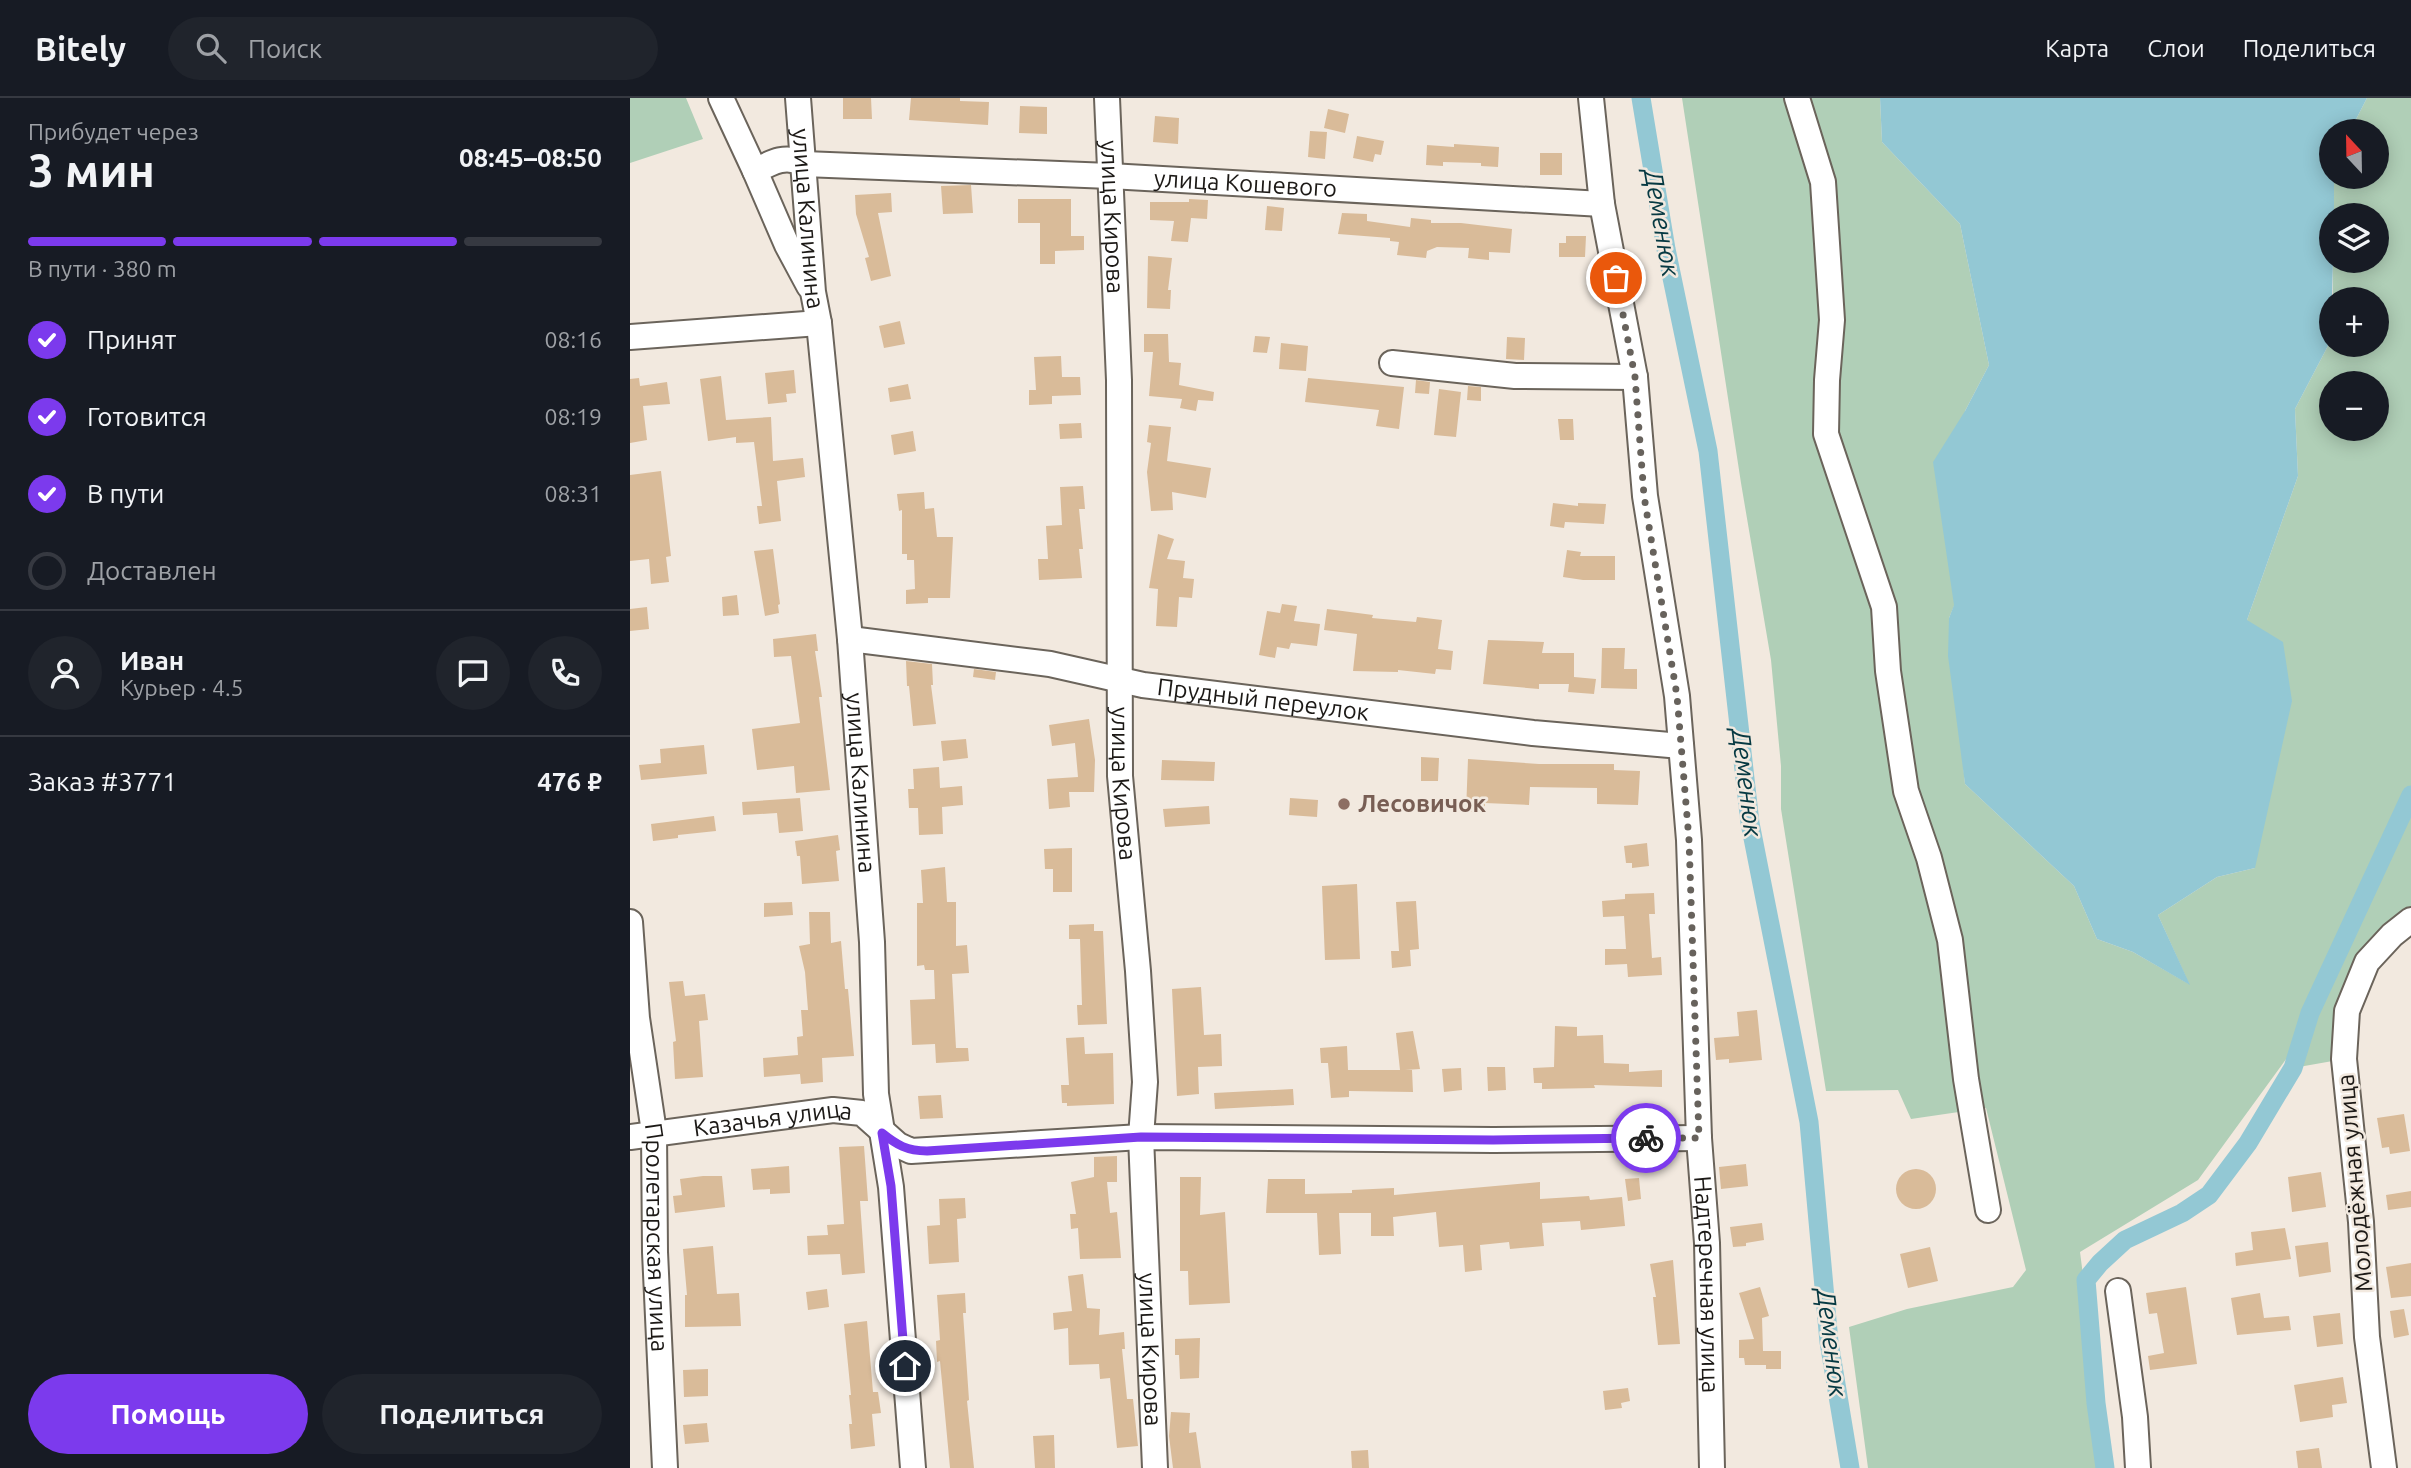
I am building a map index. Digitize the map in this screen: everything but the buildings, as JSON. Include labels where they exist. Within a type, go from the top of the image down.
[{"type":"street","points":[[721,98],[787,245],[813,292]]},
{"type":"street","name":"улица Калинина","points":[[798,98],[813,292],[819,323],[850,639],[872,942],[876,1094],[891,1186],[913,1468]]},
{"type":"street","name":"улица Кирова","points":[[1107,98],[1119,380],[1120,775],[1139,971],[1145,1082],[1141,1137],[1155,1468]]},
{"type":"street","name":"Надтеречная улица","points":[[1591,98],[1602,204],[1635,377],[1644,496],[1677,696],[1689,840],[1699,1138],[1707,1242],[1712,1468]]},
{"type":"street","points":[[1797,98],[1823,182],[1832,320],[1826,380],[1826,435],[1884,607],[1888,671],[1906,791],[1929,858],[1950,940],[1965,1079],[1988,1210]]},
{"type":"street","name":"улица Кошевого","points":[[755,170],[775,160],[796,159],[804,164],[1110,176],[1602,204]]},
{"type":"street","points":[[630,337],[819,323]]},
{"type":"street","points":[[1392,363],[1515,376],[1635,377]]},
{"type":"street","name":"Прудный переулок","points":[[850,639],[1038,662],[1143,685],[1520,732],[1681,746]]},
{"type":"street","name":"Молодёжная улица","points":[[2384,1468],[2367,1337],[2361,1222],[2344,1059],[2347,1012],[2367,962],[2392,935],[2411,920]]},
{"type":"street","name":"Пролетарская улица","points":[[630,922],[642,1135],[655,1252],[665,1468]]},
{"type":"street","name":"Казачья улица","points":[[642,1135],[833,1110],[862,1113],[898,1146],[911,1151],[1141,1137],[1493,1140],[1699,1138]]},
{"type":"street","points":[[2118,1292],[2135,1417],[2138,1468]]},
{"type":"green space","points":[[630,98],[686,98],[703,139],[630,163]]},
{"type":"green space","points":[[1682,98],[1880,98],[1882,142],[1960,224],[1989,365],[1965,411],[1954,606],[1949,618],[1965,784],[2074,886],[2097,939],[2133,952],[2189,984],[2158,915],[2217,877],[2255,868],[2247,620],[2298,476],[2295,409],[2322,357],[2389,357],[2389,287],[2333,287],[2333,273],[2389,273],[2389,203],[2334,203],[2334,189],[2389,189],[2389,119],[2356,119],[2367,98],[2411,98],[2411,920],[2367,962],[2344,1059],[2293,1068],[2300,1040],[2198,1180],[2080,1252],[2108,1468],[1868,1468],[1849,1327],[1907,1309],[2013,1287],[2026,1270],[1986,1108],[1911,1119],[1898,1090],[1826,1091],[1781,809],[1781,766],[1771,660]]},
{"type":"water","points":[[1880,98],[2367,98],[2356,119],[2319,119],[2319,189],[2334,189],[2334,203],[2319,203],[2319,273],[2333,273],[2332,287],[2319,287],[2319,357],[2322,357],[2295,409],[2298,476],[2247,620],[2283,642],[2292,701],[2255,868],[2217,877],[2158,915],[2190,985],[2133,952],[2097,939],[2074,886],[1965,784],[1948,656],[1949,618],[1954,605],[1933,462],[1965,411],[1989,365],[1960,224],[1882,142]]},
{"type":"waterway","name":"Деменюк","points":[[1641,98],[1666,249],[1708,451],[1750,823],[1809,1122],[1829,1342],[1850,1468]]},
{"type":"waterway","points":[[2105,1468],[2096,1403],[2086,1280],[2125,1240],[2182,1213],[2209,1195],[2248,1143],[2293,1068],[2310,1013],[2411,795]]},
{"type":"way so far","points":[[1616,278],[1635,377],[1644,496],[1677,696],[1689,840],[1699,1138],[1646,1138]]},
{"type":"place","name":"Лесовичок","points":[[1344,804]]},
{"type":"route","points":[[905,1366],[891,1186],[882,1133],[898,1146],[911,1151],[1141,1137],[1493,1140],[1646,1138]]}]
